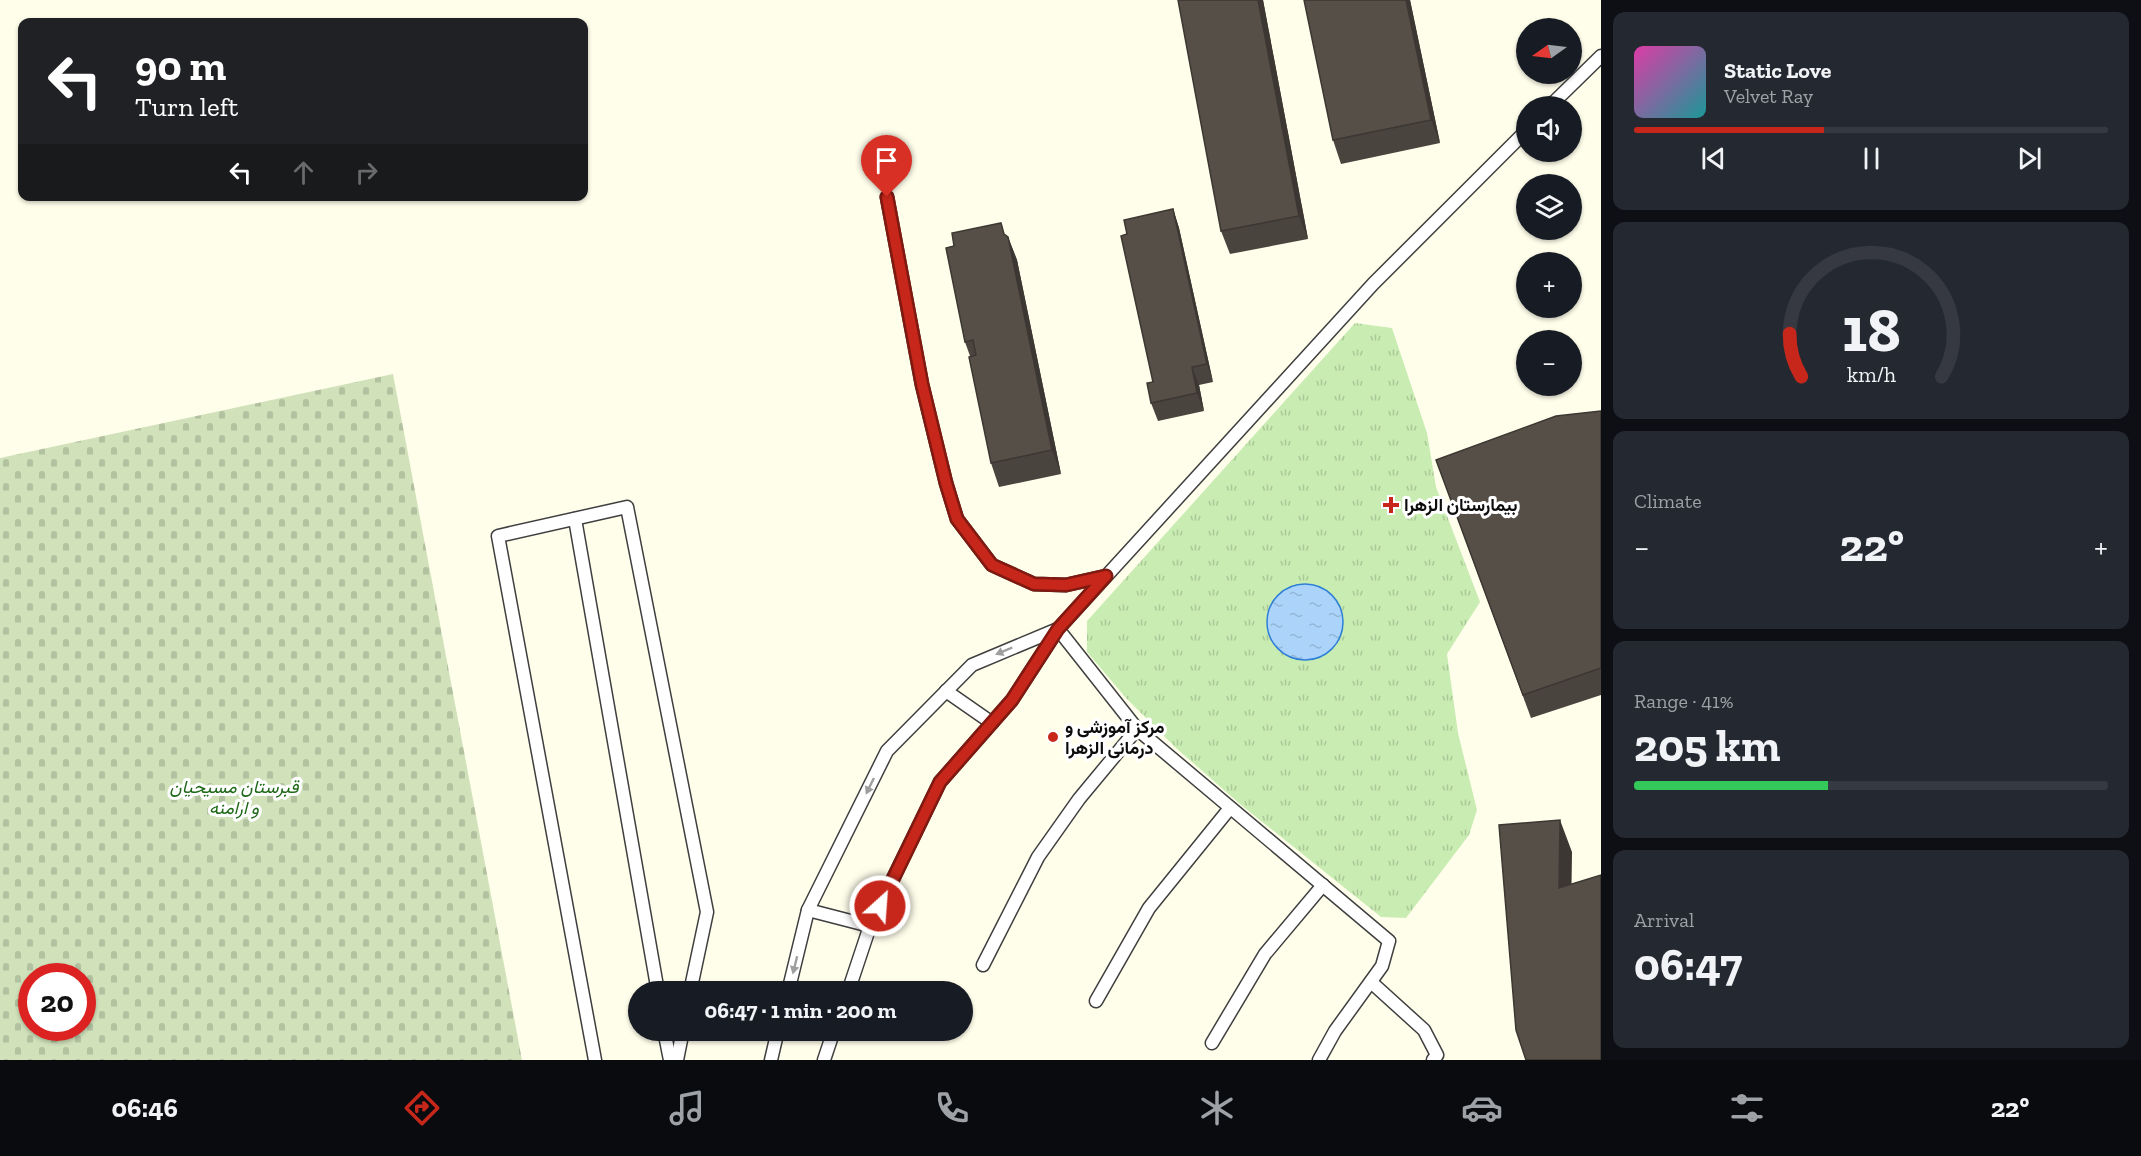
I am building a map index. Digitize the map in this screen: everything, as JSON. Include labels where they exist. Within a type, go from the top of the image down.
[{"type":"lane","points":[[1560,96],[1601,56]]},
{"type":"lane","points":[[852,981],[870,926],[940,782],[1012,700],[1058,629],[1373,284],[1516,141]]},
{"type":"lane","points":[[887,197],[922,384],[957,519],[992,565],[1034,584],[1066,585],[1106,576]]},
{"type":"lane","points":[[595,1060],[498,536],[627,507],[707,912],[692,981]]},
{"type":"lane","points":[[575,519],[656,981]]},
{"type":"lane","points":[[791,981],[808,910],[887,751],[972,665],[1058,629]]},
{"type":"lane","points":[[1058,629],[1137,729],[1389,941],[1382,966],[1335,1031],[1319,1060]]},
{"type":"lane","points":[[946,691],[992,723]]},
{"type":"lane","points":[[983,964],[1038,857],[1078,799],[1137,729]]},
{"type":"lane","points":[[1096,1001],[1149,908],[1230,808]]},
{"type":"lane","points":[[1212,1043],[1265,954],[1323,885]]},
{"type":"lane","points":[[808,910],[870,926]]},
{"type":"lane","points":[[1371,982],[1424,1030],[1437,1055],[1433,1060]]},
{"type":"lane","points":[[666,1041],[670,1060]]},
{"type":"lane","points":[[676,1060],[680,1041]]},
{"type":"lane","points":[[771,1060],[775,1041]]},
{"type":"lane","points":[[824,1060],[830,1041]]},
{"type":"green space","points":[[1355,323],[1392,328],[1427,433],[1436,487],[1480,602],[1447,654],[1458,733],[1477,810],[1469,835],[1406,918],[1381,917],[1240,804],[1176,748],[1126,698],[1087,652],[1087,621]]},
{"type":"green space","name":"قبرستان مسیحیان و ارامنه","points":[[393,374],[522,1060],[0,1060],[0,458]]},
{"type":"water","points":[[1305,584],[1320,587],[1332,595],[1340,607],[1343,622],[1340,637],[1332,649],[1320,657],[1305,660],[1290,657],[1278,649],[1270,637],[1267,622],[1270,607],[1278,595],[1290,587]]},
{"type":"building","points":[[1178,0],[1258,0],[1299,216],[1221,231]]},
{"type":"building","points":[[1304,0],[1406,0],[1431,120],[1333,140]]},
{"type":"building","points":[[1173,209],[1207,364],[1192,367],[1197,393],[1151,403],[1147,383],[1153,382],[1121,236],[1127,234],[1124,220]]},
{"type":"building","points":[[1001,223],[1004,234],[1008,237],[1052,450],[991,463],[969,357],[976,355],[973,340],[965,342],[946,248],[954,246],[952,233]]},
{"type":"building","points":[[1601,411],[1601,668],[1523,695],[1436,460],[1556,416]]},
{"type":"building","points":[[1560,820],[1559,888],[1601,875],[1601,1060],[1526,1060],[1516,1030],[1499,825]]},
{"type":"place","name":"بیمارستان الزهرا","points":[[1391,505]]},
{"type":"place","name":"مرکز آموزشی و درمانی الزهرا","points":[[1053,737]]},
{"type":"route","points":[[880,906],[940,782],[1012,700],[1058,629],[1106,576],[1066,585],[1034,584],[992,565],[957,519],[922,384],[887,197]]}]
